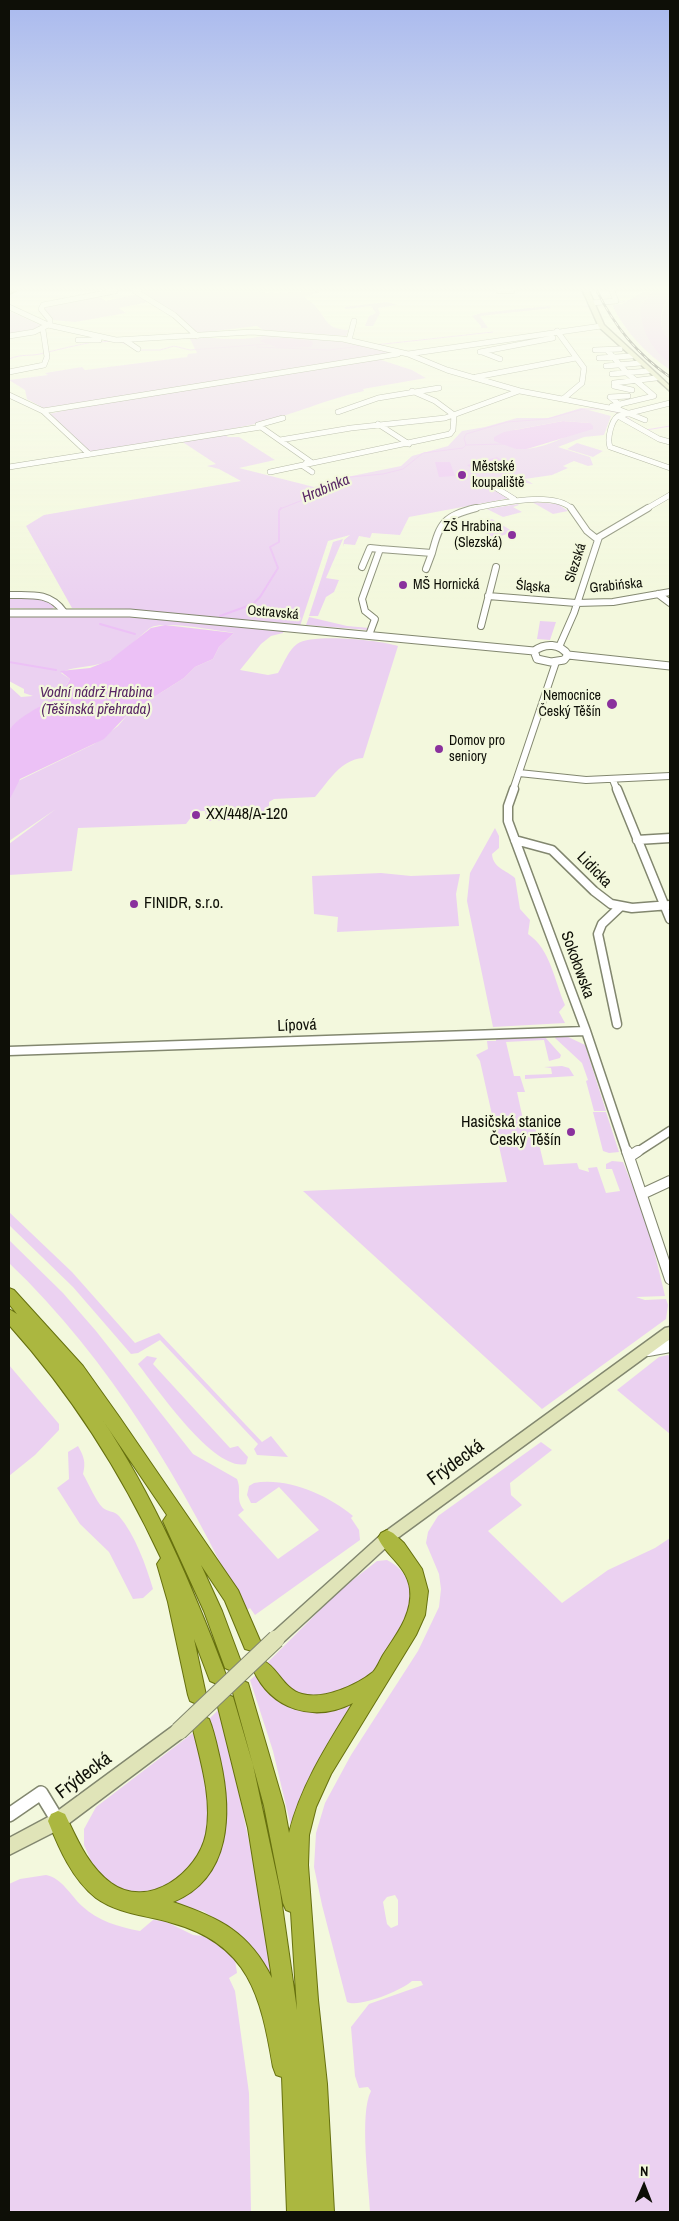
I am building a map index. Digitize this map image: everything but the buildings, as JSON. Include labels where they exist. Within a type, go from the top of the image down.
[{"type":"highway","points":[[9,1294],[77,1371],[232,1596],[252,1643]]},
{"type":"highway","points":[[9,1315],[52,1365],[91,1418],[149,1514],[191,1604],[217,1675]]},
{"type":"highway","points":[[141,1466],[191,1560],[232,1662]]},
{"type":"highway","points":[[149,1514],[176,1602],[196,1695]]},
{"type":"highway","points":[[307,2000],[298,1850],[302,1821],[311,1793],[324,1767],[410,1629],[421,1598],[420,1588],[412,1568],[387,1538]]},
{"type":"highway","points":[[262,1669],[271,1682],[284,1694],[301,1702],[320,1705],[346,1699],[381,1675]]},
{"type":"highway","points":[[299,2212],[290,2035],[272,1895],[243,1760],[233,1696],[274,1806],[289,1879],[307,2000],[316,2084],[322,2212]]},
{"type":"highway","points":[[136,1903],[168,1894],[183,1886],[196,1875],[213,1846],[217,1830],[217,1802],[202,1725]]},
{"type":"highway","points":[[58,1821],[69,1846],[95,1884],[114,1897],[198,1919],[218,1930],[249,1956],[270,1997],[276,2019],[296,2139]]},
{"type":"main road","name":"Frýdecká","points":[[9,1847],[58,1821],[179,1731],[387,1538],[670,1332]]},
{"type":"street","points":[[9,395],[43,411],[89,454]]},
{"type":"street","points":[[43,411],[147,395]]},
{"type":"street","points":[[338,412],[378,398],[394,395]]},
{"type":"street","points":[[420,395],[435,401],[454,415]]},
{"type":"street","points":[[280,440],[378,424],[427,421],[454,415],[510,395]]},
{"type":"street","points":[[540,395],[607,408],[645,420]]},
{"type":"street","points":[[563,399],[568,395]]},
{"type":"street","points":[[620,405],[610,397],[628,396],[639,401]]},
{"type":"street","points":[[607,408],[654,396],[670,398]]},
{"type":"street","points":[[670,403],[619,416],[614,419],[608,442],[610,447],[670,468]]},
{"type":"street","points":[[270,472],[450,434],[453,430],[454,415]]},
{"type":"street","points":[[619,416],[660,439],[670,442]]},
{"type":"street","points":[[261,427],[260,424],[283,418]]},
{"type":"street","points":[[378,424],[409,444]]},
{"type":"street","points":[[9,468],[261,427],[309,463]]},
{"type":"street","points":[[309,463],[303,466],[312,472]]},
{"type":"street","points":[[493,486],[514,499]]},
{"type":"street","name":"Slezská","points":[[559,647],[597,539],[670,496]]},
{"type":"street","points":[[426,569],[439,528],[450,516],[465,511],[525,500],[552,500],[568,506],[573,509],[585,530],[597,539]]},
{"type":"street","points":[[362,567],[370,548],[432,553]]},
{"type":"street","points":[[369,635],[375,620],[365,611],[362,599],[380,549]]},
{"type":"street","name":"Śląska","points":[[481,626],[496,567]]},
{"type":"street","name":"Grabińska","points":[[576,603],[613,602],[670,592]]},
{"type":"street","points":[[658,594],[670,603]]},
{"type":"street","points":[[9,595],[49,596],[59,603],[64,612]]},
{"type":"street","name":"Śląska","points":[[488,596],[576,603]]},
{"type":"street","name":"Ostravská","points":[[9,613],[140,614],[534,651],[544,646],[559,647]]},
{"type":"street","points":[[559,647],[568,654],[670,666]]},
{"type":"street","name":"Ostravská","points":[[534,651],[534,656],[539,660],[556,662]]},
{"type":"street","points":[[556,662],[566,659],[568,654]]},
{"type":"street","name":"Sokołowska","points":[[556,662],[507,813],[515,840],[586,1031],[670,1279]]},
{"type":"street","points":[[519,773],[556,778],[613,780],[670,776]]},
{"type":"street","points":[[613,780],[637,840],[667,905],[670,919]]},
{"type":"street","points":[[637,840],[670,838]]},
{"type":"street","name":"Lidicka","points":[[515,840],[531,842],[551,849],[570,863],[606,902],[620,908],[602,924],[598,934],[617,1024]]},
{"type":"street","points":[[620,908],[667,905]]},
{"type":"street","name":"Lípová","points":[[9,1051],[586,1031]]},
{"type":"street","points":[[629,1157],[670,1131]]},
{"type":"street","points":[[642,1194],[670,1182]]},
{"type":"street","points":[[644,1351],[670,1346]]},
{"type":"street","points":[[9,1815],[41,1793],[58,1821]]},
{"type":"shaded area","points":[[26,395],[135,395],[45,409],[27,399]]},
{"type":"shaded area","points":[[159,395],[350,395],[255,424],[194,436],[90,452],[49,414]]},
{"type":"shaded area","points":[[581,408],[611,416],[604,435],[584,437],[558,447],[590,457],[593,465],[588,466],[574,461],[563,466],[568,468],[552,475],[525,479],[533,484],[520,482],[500,487],[516,497],[409,517],[400,535],[372,533],[370,538],[359,536],[355,545],[344,544],[343,547],[344,540],[350,535],[328,541],[300,626],[130,609],[72,608],[26,526],[44,515],[241,481],[219,469],[207,466],[216,464],[181,441],[224,434],[228,437],[239,437],[275,460],[239,468],[314,487],[342,478],[401,466],[412,456],[448,446],[462,431],[517,418],[548,418]],"holes":[[[563,421],[590,423],[574,433],[541,446],[530,449],[512,447],[514,430]]]},
{"type":"shaded area","points":[[577,443],[603,451],[593,457],[567,449]]},
{"type":"shaded area","points":[[532,502],[558,504],[568,511],[553,514]]},
{"type":"shaded area","points":[[518,504],[513,507],[522,512],[503,517],[487,509]]},
{"type":"shaded area","points":[[492,519],[514,532],[494,538],[472,525]]},
{"type":"shaded area","points":[[343,539],[326,578],[339,580],[334,592],[326,597],[318,616],[309,616],[333,542]]},
{"type":"shaded area","points":[[9,597],[40,597],[55,605],[55,607],[52,609],[9,608]]},
{"type":"shaded area","points":[[117,616],[284,630],[283,633],[271,636],[261,644],[240,670],[268,675],[278,673],[291,650],[297,644],[305,641],[331,638],[398,646],[363,758],[341,767],[315,797],[274,799],[269,802],[269,808],[276,815],[274,818],[207,821],[205,811],[199,811],[186,824],[78,828],[72,871],[9,875],[9,844],[56,809],[9,841],[9,801],[18,781],[94,744],[118,726],[129,713],[184,678],[195,667],[213,659],[219,647],[234,633],[166,625],[150,628],[114,658],[96,665],[70,669],[61,673],[70,679],[65,687],[9,730],[9,686],[21,697],[33,696],[24,693],[24,689],[9,681],[9,617]]},
{"type":"shaded area","points":[[309,617],[347,626],[369,628],[367,630],[306,625]]},
{"type":"shaded area","points":[[540,621],[556,622],[550,640],[537,639]]},
{"type":"shaded area","points":[[495,828],[499,836],[499,848],[492,854],[493,859],[497,866],[515,878],[520,909],[530,920],[528,934],[542,948],[551,966],[565,1005],[559,1012],[565,1023],[493,1027],[467,901],[470,873]]},
{"type":"shaded area","points":[[381,873],[411,876],[460,874],[456,894],[459,926],[337,932],[338,917],[314,914],[312,876]]},
{"type":"shaded area","points":[[556,1035],[564,1035],[585,1045],[606,1111],[594,1111],[586,1081],[588,1080],[582,1063],[555,1038]]},
{"type":"shaded area","points":[[544,1036],[561,1055],[560,1058],[549,1061],[544,1040],[506,1042],[514,1076],[520,1076],[525,1092],[517,1092],[524,1124],[534,1123],[544,1165],[577,1163],[579,1169],[589,1172],[588,1168],[597,1167],[606,1193],[620,1191],[612,1169],[606,1169],[606,1164],[612,1161],[623,1162],[656,1245],[653,1246],[665,1296],[636,1297],[645,1300],[666,1299],[668,1305],[666,1319],[542,1409],[303,1191],[507,1182],[480,1061],[476,1055],[488,1049],[487,1041],[496,1041],[496,1037]]},
{"type":"shaded area","points":[[484,1038],[484,1040],[9,1054]]},
{"type":"shaded area","points":[[562,1066],[569,1068],[574,1076],[525,1079],[525,1075],[552,1074],[551,1068],[544,1067]]},
{"type":"shaded area","points":[[593,1112],[606,1112],[619,1152],[609,1153],[603,1151]]},
{"type":"shaded area","points":[[9,1212],[72,1272],[135,1343],[159,1333],[262,1442],[271,1436],[288,1457],[257,1455],[254,1449],[258,1444],[160,1340],[138,1353],[131,1354],[73,1287],[9,1225]]},
{"type":"shaded area","points":[[9,1240],[63,1293],[96,1331],[193,1454],[237,1479],[239,1499],[244,1510],[238,1515],[278,1559],[319,1530],[279,1487],[256,1503],[251,1503],[247,1495],[249,1486],[254,1483],[267,1482],[293,1485],[332,1501],[353,1516],[351,1518],[359,1530],[360,1540],[255,1615],[250,1608],[244,1612],[197,1518],[143,1427],[80,1340],[46,1300],[9,1263]]},
{"type":"shaded area","points":[[147,1356],[157,1358],[153,1364],[230,1448],[238,1446],[248,1457],[246,1464],[233,1463],[218,1455],[187,1426],[138,1364]]},
{"type":"shaded area","points":[[670,1356],[670,1434],[617,1390],[659,1357]]},
{"type":"shaded area","points":[[9,1365],[59,1424],[59,1430],[35,1455],[9,1476]]},
{"type":"shaded area","points":[[541,1442],[552,1450],[510,1483],[511,1495],[522,1505],[488,1531],[562,1603],[608,1570],[655,1548],[670,1538],[670,2212],[370,2212],[365,2132],[367,2102],[371,2091],[368,2087],[359,2088],[355,2076],[351,2027],[369,2004],[423,1985],[421,1981],[412,1981],[390,1993],[371,2000],[361,2003],[347,2002],[314,1867],[316,1833],[325,1803],[351,1755],[418,1651],[439,1607],[441,1589],[439,1574],[426,1543],[428,1532],[438,1516]],"holes":[[[395,1895],[398,1900],[398,1925],[391,1928],[387,1924],[383,1902],[387,1897]]]},
{"type":"shaded area","points":[[78,1446],[84,1460],[83,1474],[100,1505],[119,1516],[130,1532],[139,1551],[153,1589],[143,1598],[133,1599],[109,1552],[80,1524],[57,1488],[69,1479],[68,1452]]},
{"type":"shaded area","points":[[387,1560],[403,1572],[410,1589],[409,1608],[403,1627],[393,1647],[380,1665],[352,1691],[334,1695],[299,1697],[265,1665],[340,1590],[377,1561]]},
{"type":"shaded area","points":[[257,1674],[317,1711],[337,1710],[359,1701],[318,1763],[302,1795],[292,1831],[273,1751],[250,1680]]},
{"type":"shaded area","points":[[218,1710],[249,1844],[272,1980],[236,1933],[203,1911],[170,1905],[170,1903],[208,1874],[208,1720]]},
{"type":"shaded area","points":[[198,1729],[212,1826],[195,1870],[155,1893],[128,1893],[114,1887],[92,1863],[84,1845],[84,1829],[96,1807]]},
{"type":"shaded area","points":[[46,1875],[57,1880],[82,1906],[95,1916],[117,1925],[140,1931],[153,1920],[165,1921],[193,1935],[213,1937],[235,1960],[237,1973],[229,1978],[235,1991],[249,2093],[251,2212],[9,2212],[9,1884],[20,1879]]},
{"type":"water","points":[[563,421],[590,423],[593,429],[527,449],[516,449],[494,441],[494,437],[504,432]]},
{"type":"water","points":[[497,457],[506,463],[476,471],[467,465]]},
{"type":"water","points":[[435,462],[450,462],[455,476],[439,477]]},
{"type":"water","name":"Vodní nádrž Hrabina (Těšínská přehrada)","points":[[165,625],[234,633],[219,647],[213,659],[195,667],[184,678],[129,713],[104,739],[20,779],[9,801],[9,730],[15,723],[50,700],[65,687],[70,679],[60,671],[90,668],[110,660],[151,628]]},
{"type":"waterway","name":"Hrabinka","points":[[466,445],[464,438],[466,434],[507,422],[547,419],[583,409],[601,409],[620,413]]},
{"type":"waterway","name":"Hrabinka","points":[[625,416],[635,423]]},
{"type":"waterway","name":"Hrabinka","points":[[646,430],[670,426]]},
{"type":"waterway","points":[[466,445],[504,444]]},
{"type":"waterway","name":"Hrabinka","points":[[280,509],[333,488],[350,477],[383,474],[403,469],[423,453],[463,448],[466,445]]},
{"type":"waterway","name":"Hrabinka","points":[[220,616],[253,604],[260,597],[278,568],[270,547],[279,542],[280,509]]},
{"type":"waterway","points":[[100,624],[135,634]]},
{"type":"waterway","points":[[9,662],[56,670]]},
{"type":"place","name":"Městské koupaliště","points":[[462,475]]},
{"type":"place","name":"ZŠ Hrabina (Slezská)","points":[[512,535]]},
{"type":"place","name":"MŠ Hornická","points":[[403,585]]},
{"type":"place","name":"Nemocnice Český Těšín","points":[[612,704]]},
{"type":"place","name":"Domov pro seniory","points":[[439,749]]},
{"type":"place","name":"XX/448/A-120","points":[[196,815]]},
{"type":"place","name":"FINIDR, s.r.o.","points":[[134,904]]},
{"type":"place","name":"Hasičská stanice Český Těšín","points":[[571,1132]]}]
